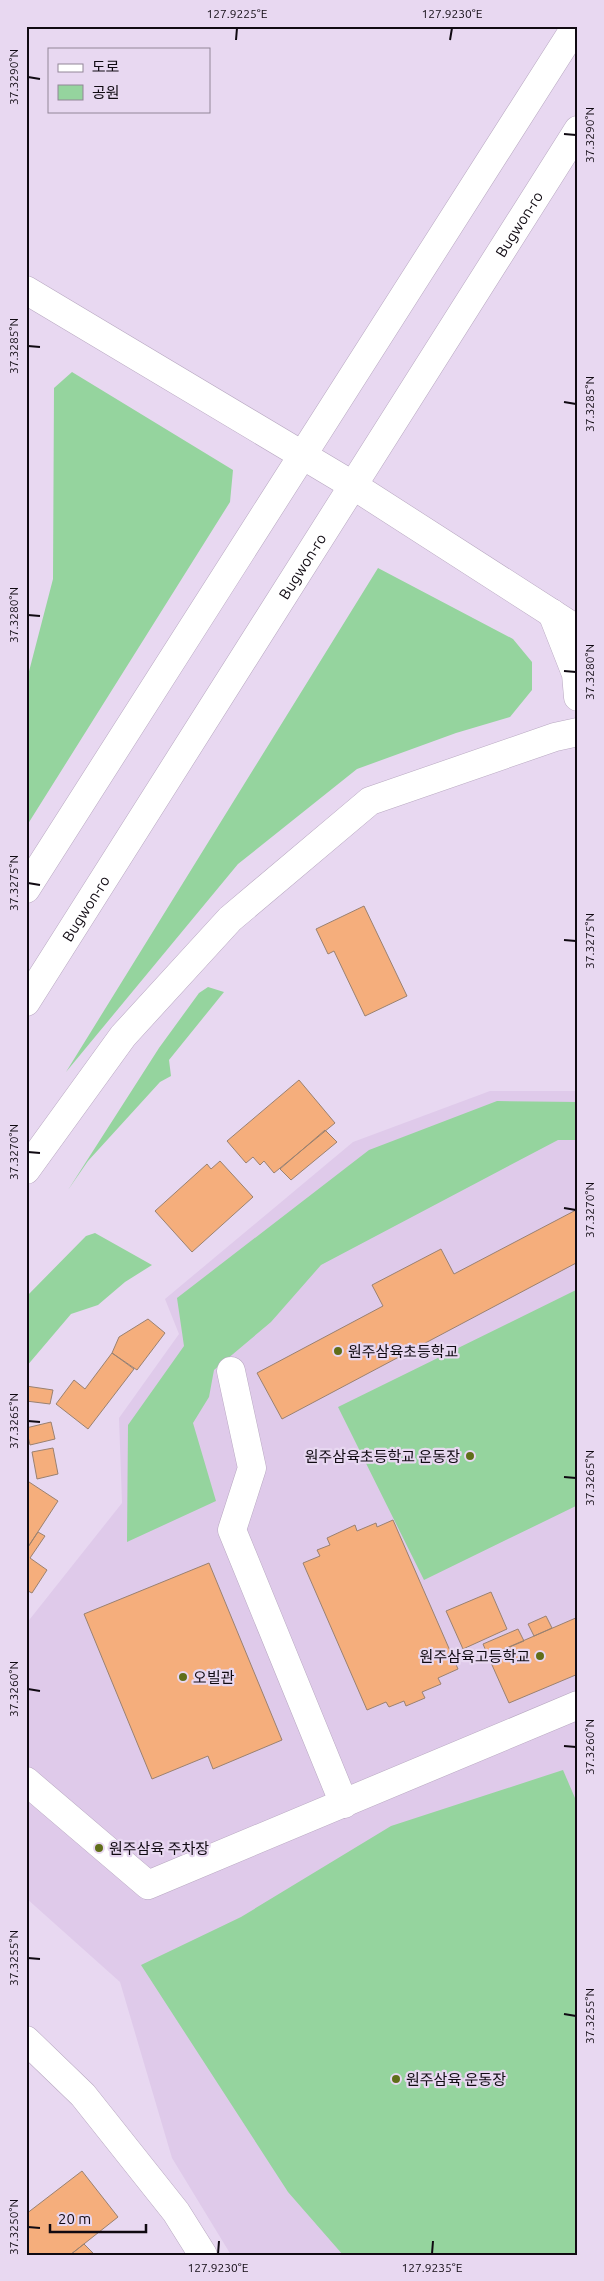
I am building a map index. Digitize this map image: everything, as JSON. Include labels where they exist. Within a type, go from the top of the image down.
[{"type":"street","points":[[26,889],[576,26]]},
{"type":"street","name":"Bugwon-ro","points":[[26,1002],[578,130]]},
{"type":"street","points":[[26,290],[303,454],[578,630]]},
{"type":"street","points":[[552,613],[576,674],[578,698]]},
{"type":"street","points":[[26,1170],[123,1036],[230,919],[370,800],[566,734],[578,705]]},
{"type":"street","points":[[231,1371],[252,1468],[232,1530],[344,1804]]},
{"type":"street","points":[[26,1781],[148,1885],[578,1705]]},
{"type":"street","points":[[26,2040],[83,2095],[176,2212],[203,2255]]},
{"type":"shaded area","points":[[490,1091],[578,1091],[578,2255],[231,2255],[172,2158],[120,1982],[26,1898],[26,1624],[122,1503],[119,1418],[179,1334],[165,1299],[353,1142]]},
{"type":"green space","points":[[72,372],[233,470],[230,502],[26,827],[26,683],[53,579],[54,388]]},
{"type":"green space","points":[[378,568],[513,639],[532,662],[532,690],[510,717],[456,733],[357,769],[238,864],[66,1072]]},
{"type":"green space","points":[[208,987],[224,992],[169,1060],[171,1076],[160,1082],[88,1161],[68,1190],[159,1048],[199,993]]},
{"type":"green space","points":[[497,1101],[578,1102],[578,1140],[558,1140],[321,1265],[271,1322],[214,1370],[209,1397],[193,1423],[216,1501],[127,1542],[128,1425],[184,1346],[177,1298],[369,1150]]},
{"type":"green space","points":[[95,1233],[152,1265],[125,1282],[98,1305],[71,1314],[26,1367],[26,1297],[86,1236]]},
{"type":"green space","name":"원주삼육초등학교 운동장","points":[[578,1289],[578,1505],[424,1580],[338,1407]]},
{"type":"green space","name":"원주삼육 운동장","points":[[563,1770],[578,1805],[578,2255],[343,2255],[288,2192],[141,1965],[241,1917],[391,1826]]},
{"type":"building","points":[[364,906],[407,996],[365,1016],[334,951],[328,954],[316,929]]},
{"type":"building","points":[[299,1080],[335,1123],[274,1173],[264,1161],[260,1165],[253,1157],[246,1163],[227,1141]]},
{"type":"building","points":[[325,1130],[337,1142],[291,1180],[280,1169]]},
{"type":"building","points":[[220,1161],[253,1197],[192,1252],[155,1211],[207,1164],[211,1169]]},
{"type":"building","points":[[578,1209],[578,1262],[282,1419],[257,1373],[383,1306],[372,1285],[441,1249],[454,1274]]},
{"type":"building","points":[[148,1319],[165,1333],[137,1370],[112,1353],[119,1337]]},
{"type":"building","points":[[112,1353],[134,1369],[88,1429],[56,1404],[74,1380],[85,1389]]},
{"type":"building","points":[[26,1386],[53,1390],[50,1404],[26,1401]]},
{"type":"building","points":[[51,1422],[55,1439],[30,1445],[26,1428]]},
{"type":"building","points":[[53,1448],[58,1474],[37,1479],[32,1452]]},
{"type":"building","points":[[26,1480],[58,1501],[26,1550]]},
{"type":"building","points":[[393,1520],[458,1669],[438,1678],[441,1684],[422,1692],[425,1698],[406,1706],[404,1701],[389,1707],[386,1702],[367,1710],[303,1563],[320,1556],[317,1550],[330,1545],[327,1538],[355,1525],[357,1531],[376,1523],[377,1527]]},
{"type":"building","points":[[38,1532],[45,1536],[30,1558],[47,1570],[32,1593],[26,1590],[26,1550]]},
{"type":"building","name":"오빌관","points":[[209,1563],[282,1740],[213,1769],[208,1756],[152,1779],[84,1614]]},
{"type":"building","points":[[491,1592],[507,1629],[463,1649],[446,1611]]},
{"type":"building","points":[[546,1616],[552,1628],[534,1636],[528,1624]]},
{"type":"building","points":[[578,1617],[578,1674],[509,1703],[488,1656]]},
{"type":"building","points":[[518,1629],[524,1641],[488,1656],[483,1644]]},
{"type":"building","points":[[82,2171],[118,2217],[70,2255],[26,2255],[26,2214]]},
{"type":"building","points":[[84,2244],[93,2253],[70,2255]]},
{"type":"place","name":"원주삼육초등학교","points":[[338,1351]]},
{"type":"place","name":"원주삼육초등학교 운동장","points":[[470,1456]]},
{"type":"place","name":"원주삼육고등학교","points":[[540,1656]]},
{"type":"place","name":"오빌관","points":[[183,1677]]},
{"type":"place","name":"원주삼육 주차장","points":[[99,1848]]},
{"type":"place","name":"원주삼육 운동장","points":[[396,2079]]}]
